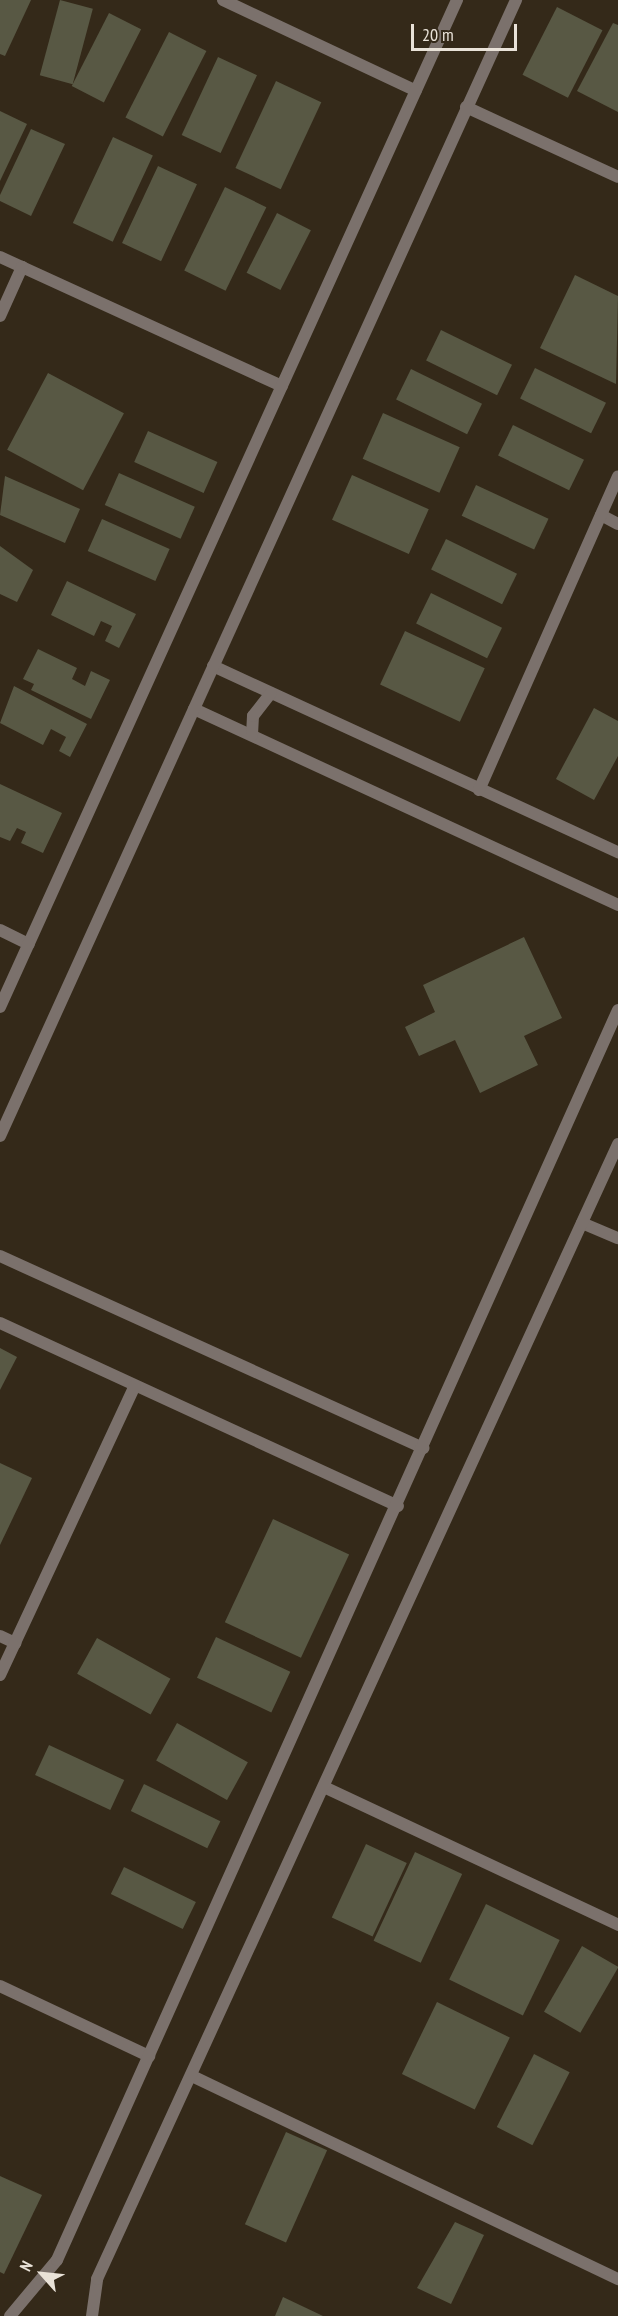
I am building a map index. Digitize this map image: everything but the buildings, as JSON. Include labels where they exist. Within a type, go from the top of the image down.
[{"type":"street","points":[[224,0],[416,91]]},
{"type":"street","points":[[0,1007],[457,0]]},
{"type":"street","points":[[0,1136],[516,0]]},
{"type":"street","points":[[466,107],[618,177]]},
{"type":"street","points":[[0,257],[282,386]]},
{"type":"street","points":[[0,316],[22,267]]},
{"type":"street","points":[[479,789],[618,476]]},
{"type":"street","points":[[601,516],[618,524]]},
{"type":"street","points":[[213,666],[618,852]]},
{"type":"street","points":[[252,735],[253,716],[271,693]]},
{"type":"street","points":[[194,709],[618,905]]},
{"type":"street","points":[[0,930],[29,944]]},
{"type":"street","points":[[10,2316],[57,2260],[398,1506],[618,1010]]},
{"type":"street","points":[[92,2316],[98,2279],[618,1144]]},
{"type":"street","points":[[582,1223],[618,1238]]},
{"type":"street","points":[[0,1256],[424,1448]]},
{"type":"street","points":[[0,1323],[398,1506]]},
{"type":"street","points":[[0,1675],[135,1386]]},
{"type":"street","points":[[0,1636],[15,1643]]},
{"type":"street","points":[[324,1787],[618,1925]]},
{"type":"street","points":[[0,1986],[149,2056]]},
{"type":"street","points":[[192,2076],[618,2279]]}]
